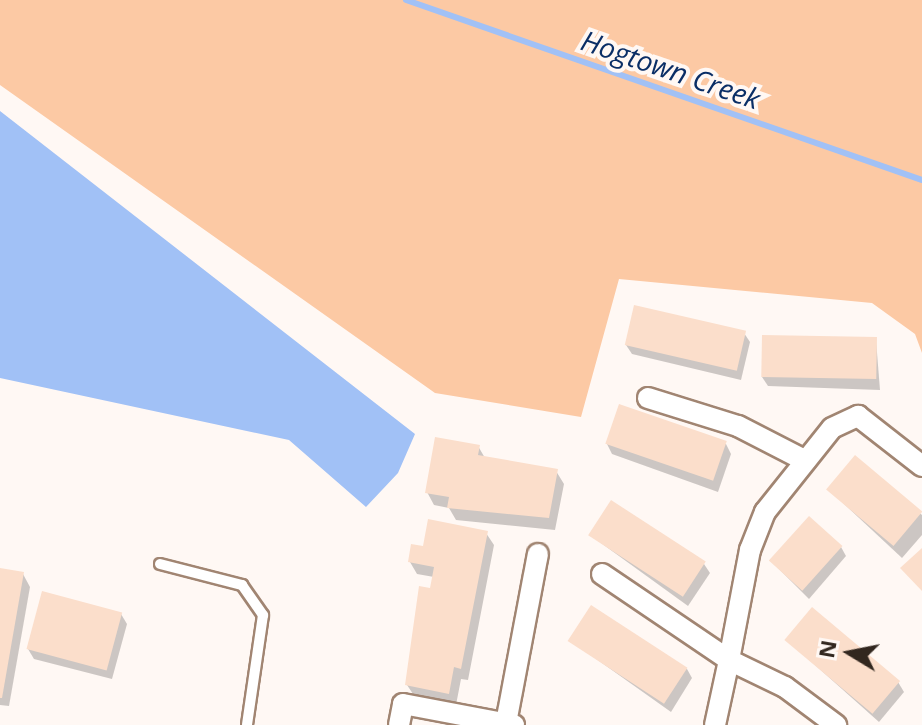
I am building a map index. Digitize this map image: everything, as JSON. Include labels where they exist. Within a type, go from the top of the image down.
[{"type":"street","points":[[648,398],[738,426],[806,461]]},
{"type":"street","points":[[715,725],[750,550],[765,512],[832,428],[858,416],[922,466]]},
{"type":"street","points":[[399,725],[403,704],[510,724],[538,554]]},
{"type":"street","points":[[602,574],[729,660],[785,687],[836,725]]},
{"type":"lane","points":[[160,564],[242,585],[263,615],[247,725]]},
{"type":"shaded area","points":[[0,0],[922,0],[922,353],[915,334],[872,303],[619,279],[581,417],[435,393],[0,85]]},
{"type":"water","points":[[0,111],[415,434],[398,473],[366,507],[289,440],[0,378]]},
{"type":"building","points":[[634,305],[746,331],[737,371],[625,345]]},
{"type":"building","points":[[762,335],[877,337],[876,379],[761,377]]},
{"type":"building","points":[[619,404],[727,441],[713,481],[605,444]]},
{"type":"building","points":[[435,437],[480,445],[478,455],[558,469],[549,518],[447,508],[449,497],[425,493]]},
{"type":"building","points":[[855,455],[922,511],[893,546],[826,489]]},
{"type":"building","points":[[611,500],[706,562],[683,597],[588,535]]},
{"type":"building","points":[[809,516],[842,546],[802,591],[769,561]]},
{"type":"building","points":[[428,519],[488,531],[461,669],[454,667],[449,694],[405,685],[419,586],[430,588],[434,567],[408,562],[411,544],[423,546]]},
{"type":"building","points":[[922,548],[922,591],[900,568]]},
{"type":"building","points":[[0,568],[24,572],[2,698],[0,698]]},
{"type":"building","points":[[42,591],[122,612],[107,670],[26,649]]},
{"type":"building","points":[[591,605],[687,668],[664,704],[568,641]]},
{"type":"building","points":[[812,607],[900,681],[872,714],[784,640]]},
{"type":"waterway","name":"Hogtown Creek","points":[[406,0],[922,180]]}]
